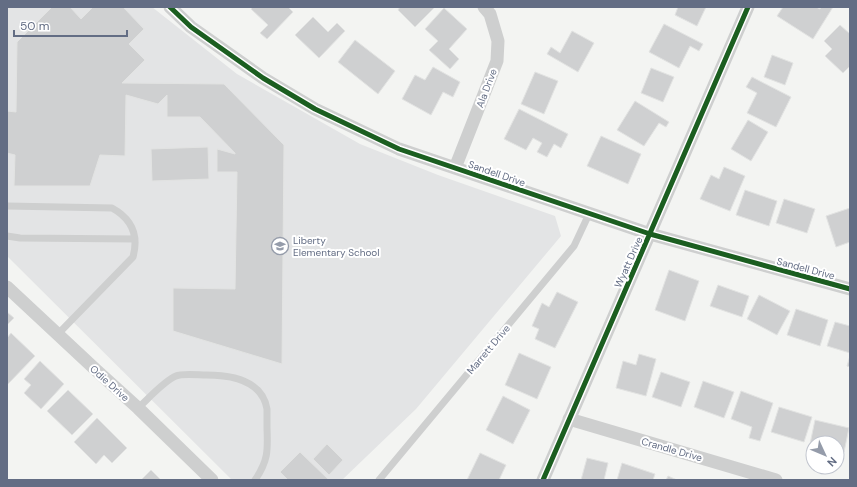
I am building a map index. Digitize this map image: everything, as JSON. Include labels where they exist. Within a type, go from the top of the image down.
[{"type":"street","name":"Sandell Drive","points":[[170,7],[191,27],[263,78],[315,109],[399,149],[650,234],[850,289]]},
{"type":"street","name":"Ala Drive","points":[[455,168],[497,61],[498,41],[490,14],[484,7]]},
{"type":"street","name":"Wyatt Drive","points":[[543,480],[748,7]]},
{"type":"street","name":"Odie Drive","points":[[7,287],[138,408],[212,480]]},
{"type":"street","name":"Crandle Drive","points":[[569,419],[776,480]]},
{"type":"lane","points":[[7,206],[112,208],[122,213],[133,230],[136,247],[133,257],[58,334]]},
{"type":"lane","name":"Marrett Drive","points":[[379,480],[574,246],[589,214]]},
{"type":"lane","points":[[7,236],[20,238],[135,240]]},
{"type":"lane","points":[[138,408],[176,376],[223,375],[235,377],[253,386],[258,390],[266,409],[268,448],[263,468],[255,480]]},
{"type":"shaded area","name":"Liberty Elementary School","points":[[7,7],[152,7],[237,74],[360,144],[438,175],[555,216],[561,236],[416,409],[342,480],[232,480],[7,256]]},
{"type":"building","points":[[52,7],[70,7],[81,19],[93,7],[123,7],[144,29],[129,44],[145,60],[122,83],[224,84],[284,145],[282,364],[173,331],[173,288],[235,289],[237,172],[217,172],[217,149],[235,153],[200,117],[167,117],[167,95],[158,104],[126,95],[125,156],[100,155],[90,186],[14,186],[15,155],[7,153],[7,111],[16,112],[17,42]]},
{"type":"building","points":[[253,7],[288,7],[293,12],[267,39],[260,33],[268,25],[251,9]]},
{"type":"building","points":[[400,7],[435,7],[415,27],[398,10]]},
{"type":"building","points":[[678,7],[706,7],[697,26],[675,15]]},
{"type":"building","points":[[783,7],[816,7],[820,9],[821,7],[833,7],[813,39],[777,16]]},
{"type":"building","points":[[444,8],[467,29],[449,49],[459,59],[450,69],[429,50],[438,41],[425,29]]},
{"type":"building","points":[[313,17],[328,32],[337,23],[345,31],[319,58],[295,35]]},
{"type":"building","points":[[664,24],[703,44],[699,51],[690,46],[679,68],[649,52]]},
{"type":"building","points":[[840,25],[850,34],[850,66],[843,73],[825,56],[832,49],[824,41]]},
{"type":"building","points":[[572,31],[594,43],[578,72],[547,54],[551,47],[560,53]]},
{"type":"building","points":[[355,40],[395,71],[378,94],[338,62]]},
{"type":"building","points":[[772,55],[793,63],[785,85],[764,77]]},
{"type":"building","points":[[433,67],[460,82],[453,97],[443,92],[431,115],[402,99],[415,75],[425,80]]},
{"type":"building","points":[[651,68],[674,77],[663,102],[641,93]]},
{"type":"building","points":[[535,72],[558,81],[544,114],[521,104]]},
{"type":"building","points":[[752,77],[791,97],[776,127],[747,113],[757,93],[746,87]]},
{"type":"building","points":[[635,101],[669,122],[666,127],[659,123],[644,146],[617,130]]},
{"type":"building","points":[[519,109],[568,134],[561,148],[554,144],[547,157],[537,152],[542,143],[533,138],[526,150],[504,139]]},
{"type":"building","points":[[748,120],[768,132],[751,161],[731,149]]},
{"type":"building","points":[[601,136],[641,154],[628,184],[587,166]]},
{"type":"building","points":[[208,147],[209,179],[152,181],[151,149]]},
{"type":"building","points":[[724,167],[745,176],[730,211],[700,199],[711,175],[719,179]]},
{"type":"building","points":[[745,190],[777,201],[769,226],[736,215]]},
{"type":"building","points":[[784,199],[815,209],[807,233],[776,223]]},
{"type":"building","points":[[850,208],[850,242],[836,247],[826,216]]},
{"type":"building","points":[[669,270],[699,281],[685,321],[655,310]]},
{"type":"building","points":[[718,285],[749,296],[742,317],[710,306]]},
{"type":"building","points":[[557,292],[578,302],[555,348],[535,339],[539,329],[532,326],[542,303],[549,307]]},
{"type":"building","points":[[759,295],[790,311],[777,335],[747,319]]},
{"type":"building","points":[[796,309],[828,320],[820,346],[787,335]]},
{"type":"building","points":[[7,312],[14,318],[7,325]]},
{"type":"building","points":[[835,322],[850,326],[850,353],[827,346]]},
{"type":"building","points":[[11,333],[35,356],[7,385],[7,338]]},
{"type":"building","points":[[519,353],[551,367],[537,399],[505,385]]},
{"type":"building","points":[[639,354],[656,359],[646,396],[616,388],[623,361],[636,365]]},
{"type":"building","points":[[850,356],[850,367],[847,366]]},
{"type":"building","points":[[40,361],[64,384],[41,409],[24,393],[31,385],[24,379]]},
{"type":"building","points":[[661,372],[690,382],[681,407],[652,397]]},
{"type":"building","points":[[703,381],[734,392],[724,418],[694,407]]},
{"type":"building","points":[[68,390],[93,414],[72,435],[47,411]]},
{"type":"building","points":[[741,391],[773,403],[760,441],[749,438],[752,427],[731,419]]},
{"type":"building","points":[[503,396],[530,410],[513,444],[486,430]]},
{"type":"building","points":[[779,407],[812,417],[804,442],[771,432]]},
{"type":"building","points":[[97,418],[127,448],[112,463],[104,455],[96,464],[74,442]]},
{"type":"building","points":[[815,420],[849,428],[845,447],[845,435],[812,435]]},
{"type":"building","points":[[327,444],[343,460],[329,475],[313,459]]},
{"type":"building","points":[[300,452],[329,480],[288,480],[280,472]]},
{"type":"building","points":[[480,453],[506,465],[499,480],[467,480]]},
{"type":"building","points":[[587,458],[608,463],[604,480],[581,480]]},
{"type":"building","points":[[622,463],[655,474],[653,480],[617,480]]},
{"type":"building","points":[[151,470],[161,480],[141,480]]},
{"type":"building","points":[[668,476],[677,480],[666,480]]},
{"type":"cycle path","points":[[170,7],[191,27],[263,78],[315,109],[399,149],[650,234],[850,289]]},
{"type":"cycle path","points":[[543,480],[748,7]]},
{"type":"place","name":"Liberty Elementary School","points":[[280,246]]}]
